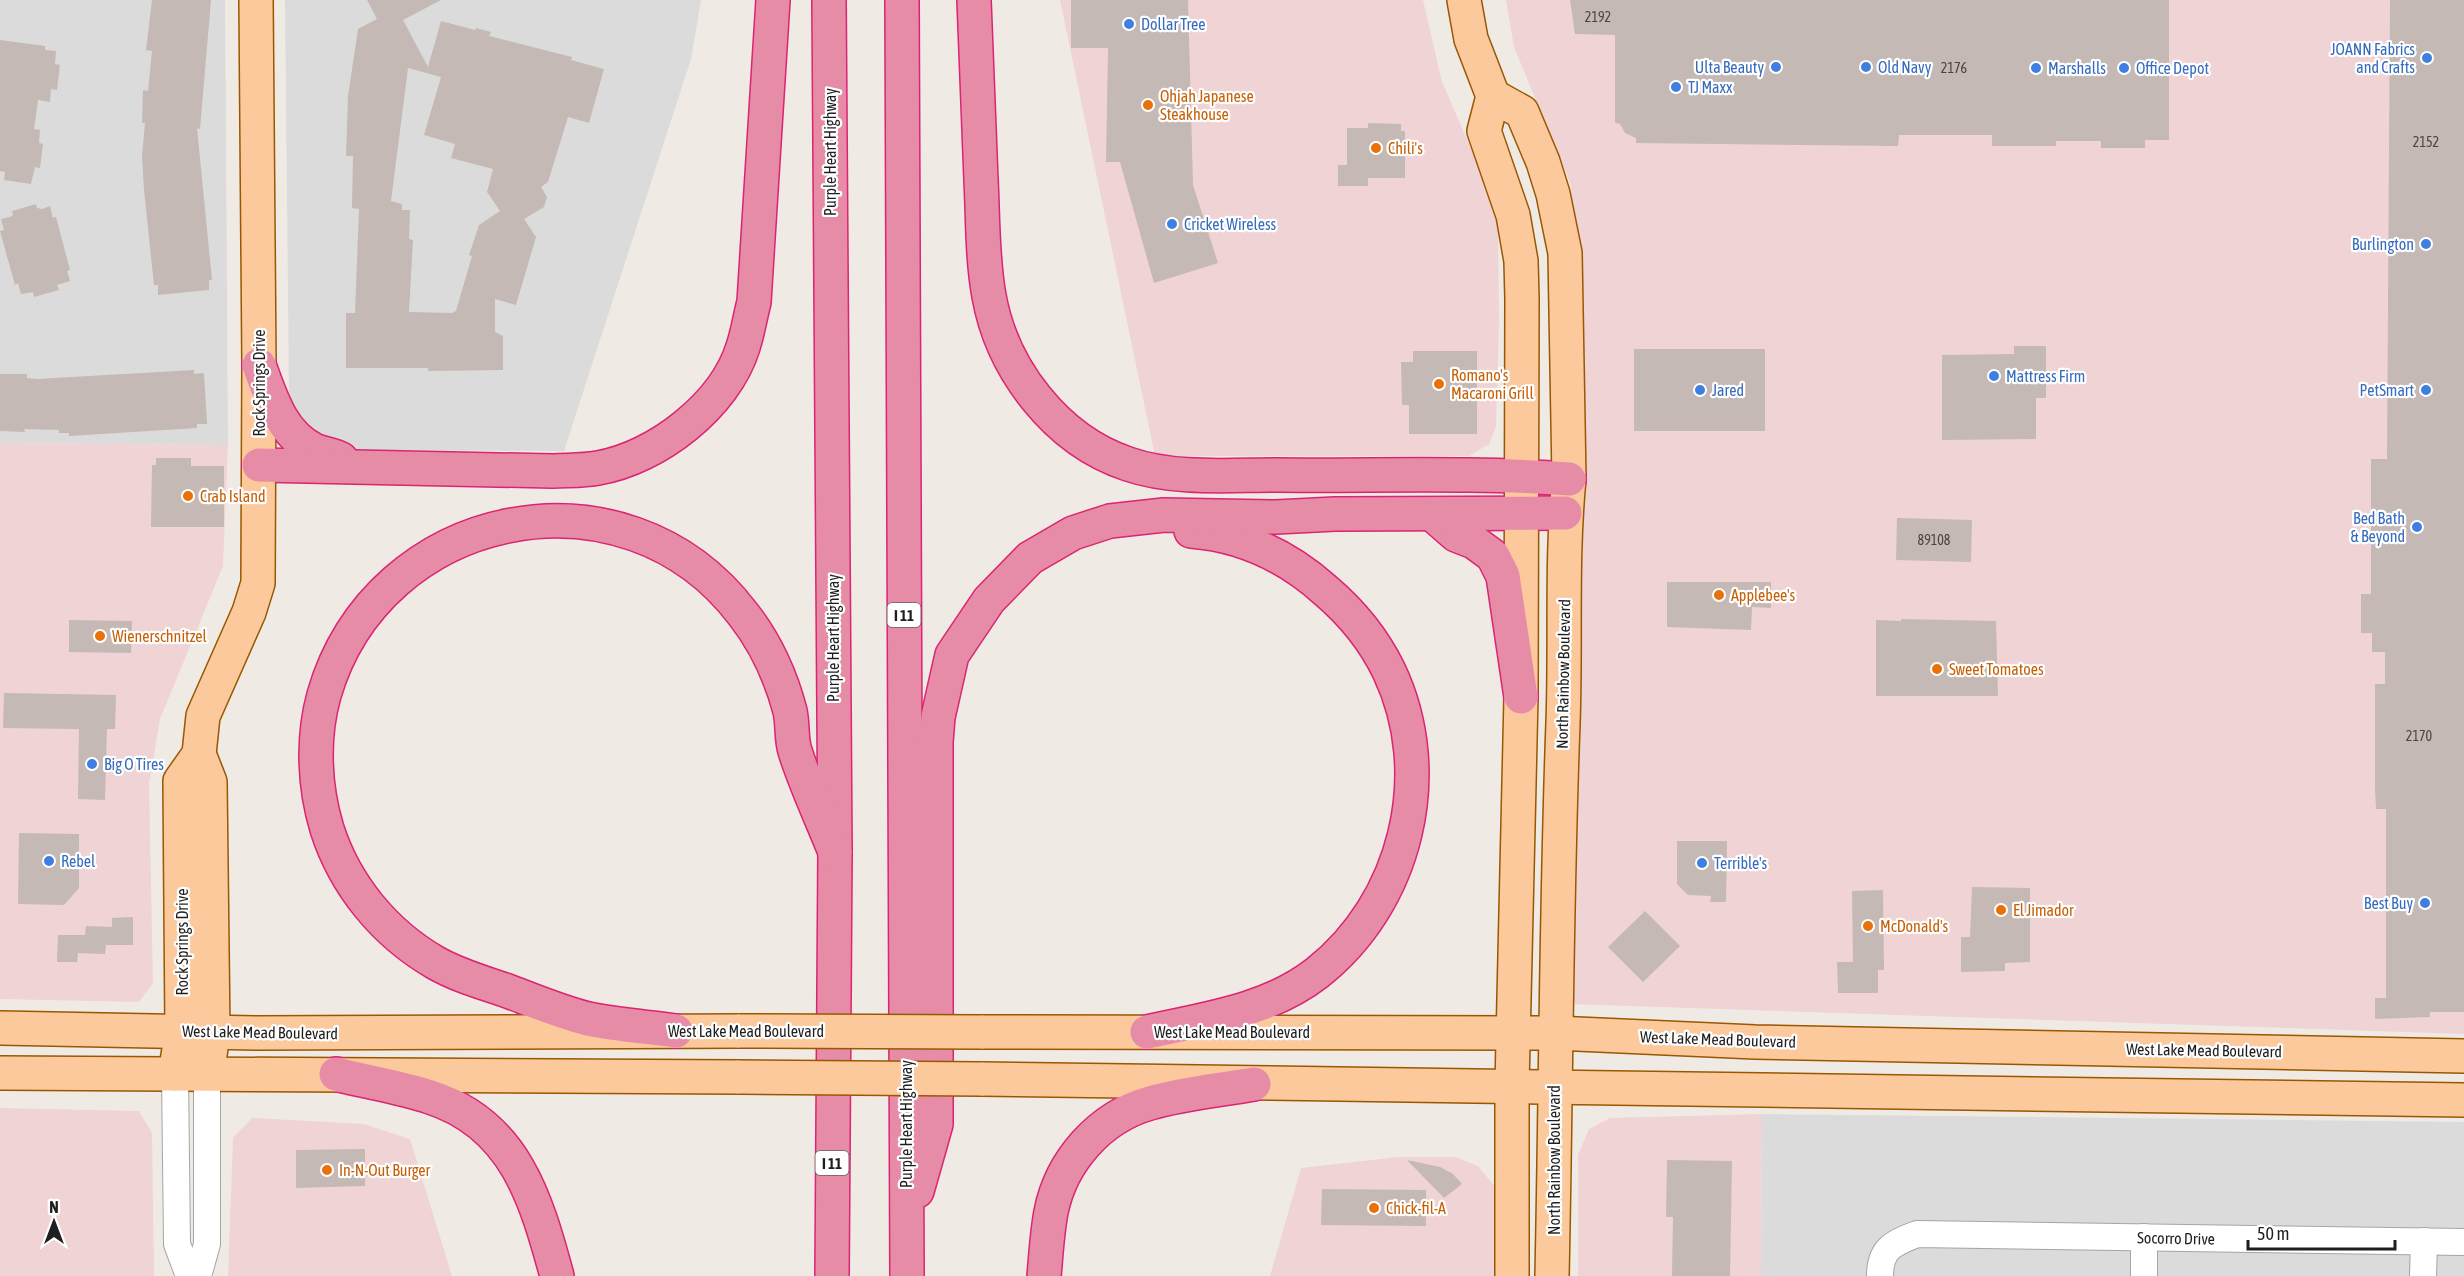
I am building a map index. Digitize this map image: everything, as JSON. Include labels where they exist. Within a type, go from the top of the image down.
[{"type":"highway","points":[[259,465],[349,465],[552,471],[599,468],[638,456],[671,437],[698,414],[724,385],[743,349],[754,302],[773,0]]},
{"type":"highway","name":"Purple Heart Highway","points":[[829,0],[835,852],[832,1276]]},
{"type":"highway","name":"Purple Heart Highway","points":[[902,0],[907,1276]]},
{"type":"highway","points":[[974,0],[983,232],[989,296],[1002,344],[1026,384],[1057,421],[1091,446],[1127,464],[1164,473],[1521,476],[1569,479]]},
{"type":"highway","points":[[259,365],[280,419],[293,435],[318,452],[339,457],[349,465]]},
{"type":"highway","points":[[906,1230],[936,1124],[936,742],[943,693],[952,655],[989,600],[1030,558],[1073,533],[1110,521],[1164,514],[1276,517],[1335,514],[1565,513]]},
{"type":"highway","points":[[1432,514],[1456,534],[1474,542],[1493,556],[1503,576],[1521,697]]},
{"type":"highway","points":[[676,1031],[587,1018],[456,973],[415,950],[397,936],[358,892],[340,862],[324,818],[316,773],[316,749],[318,726],[328,681],[348,639],[375,601],[409,569],[448,545],[492,528],[515,523],[585,522],[634,534],[673,552],[711,579],[728,595],[750,622],[768,652],[791,714],[794,748],[835,852]]},
{"type":"highway","points":[[943,693],[983,625],[1005,599],[1028,579],[1053,562],[1106,540],[1160,531],[1204,532],[1251,543],[1272,552],[1296,566],[1330,594],[1348,611],[1378,651],[1389,670],[1407,718],[1413,786],[1407,830],[1400,855],[1375,906],[1352,940],[1336,956],[1317,973],[1278,998],[1242,1011],[1147,1032]]},
{"type":"highway","points":[[336,1074],[432,1097],[484,1124],[512,1157],[531,1191],[557,1276]]},
{"type":"highway","points":[[1044,1276],[1051,1211],[1059,1185],[1071,1162],[1103,1127],[1148,1103],[1254,1084]]},
{"type":"main road","name":"Rock Springs Drive","points":[[207,1074],[198,1032],[210,782],[199,754],[203,716],[249,612],[258,583],[256,0]]},
{"type":"main road","points":[[1464,0],[1471,39],[1494,96],[1484,131],[1513,215],[1521,261],[1521,697],[1512,1085],[1512,1276]]},
{"type":"main road","name":"North Rainbow Boulevard","points":[[1494,96],[1522,112],[1543,162],[1553,194],[1565,253],[1569,479],[1565,513],[1565,636],[1555,1033],[1552,1276]]},
{"type":"main road","name":"West Lake Mead Boulevard","points":[[0,1028],[198,1032],[1514,1032],[1755,1042],[2066,1062],[2355,1053],[2464,1056]]},
{"type":"main road","name":"Rock Springs Drive","points":[[175,1074],[198,1032]]},
{"type":"main road","points":[[2321,1098],[2331,1077],[2347,1070],[2352,1064],[2355,1053]]},
{"type":"main road","points":[[1818,1091],[2066,1062],[2209,1080],[2241,1097]]},
{"type":"main road","points":[[0,1073],[981,1078],[1254,1084],[1554,1085],[1664,1090],[2464,1100]]},
{"type":"street","name":"Rock Springs Drive","points":[[175,1074],[177,1244],[189,1276]]},
{"type":"street","name":"Rock Springs Drive","points":[[198,1276],[207,1244],[207,1074]]},
{"type":"street","name":"Socorro Drive","points":[[1880,1276],[1880,1265],[1890,1245],[1917,1234],[2464,1242]]},
{"type":"street","points":[[2144,1237],[2144,1276]]},
{"type":"street","points":[[2423,1276],[2424,1241]]},
{"type":"shaded area","points":[[0,0],[225,0],[228,445],[0,443]]},
{"type":"shaded area","points":[[285,0],[701,0],[691,59],[564,451],[309,450],[289,393]]},
{"type":"shaded area","points":[[1060,0],[1423,0],[1442,82],[1498,211],[1499,323],[1496,427],[1489,444],[1469,456],[1155,456]]},
{"type":"shaded area","points":[[1506,0],[2464,0],[2464,1034],[1568,1004],[1571,185],[1514,47]]},
{"type":"shaded area","points":[[0,443],[228,445],[223,566],[160,719],[149,783],[153,983],[139,1002],[0,999]]},
{"type":"shaded area","points":[[0,1108],[139,1111],[152,1133],[154,1276],[0,1276]]},
{"type":"shaded area","points":[[1762,1114],[2464,1122],[2464,1276],[1761,1276]]},
{"type":"shaded area","points":[[1762,1114],[1761,1276],[1578,1276],[1578,1155],[1589,1129],[1610,1118]]},
{"type":"shaded area","points":[[252,1118],[364,1124],[410,1139],[452,1276],[228,1276],[233,1138]]},
{"type":"shaded area","points":[[1398,1157],[1455,1157],[1478,1166],[1496,1188],[1498,1276],[1270,1276],[1301,1168]]},
{"type":"building","points":[[152,0],[211,0],[200,129],[197,128],[212,280],[209,280],[209,290],[158,295],[158,285],[154,285],[142,156],[145,123],[142,123],[143,90],[148,91],[152,51],[146,50]]},
{"type":"building","points":[[367,0],[441,0],[403,20],[428,67],[441,21],[491,32],[489,36],[572,57],[571,60],[604,69],[589,123],[568,117],[548,182],[541,187],[547,197],[544,207],[524,219],[536,237],[516,305],[495,299],[495,332],[503,336],[503,370],[428,371],[428,368],[346,368],[346,313],[355,313],[359,209],[352,208],[353,156],[346,156],[348,96],[358,29],[377,19]],"holes":[[[408,68],[441,77],[424,135],[455,144],[451,158],[493,169],[487,192],[500,211],[479,225],[469,255],[472,256],[456,311],[452,313],[409,312],[413,240],[409,239],[410,210],[402,210],[402,204],[391,201]]]},
{"type":"building","points":[[1071,0],[1188,0],[1193,185],[1218,263],[1154,283],[1120,162],[1106,162],[1108,48],[1071,48]]},
{"type":"building","points":[[1570,0],[2169,0],[2169,140],[2145,140],[2145,148],[2101,148],[2101,141],[2056,141],[2056,146],[1992,146],[1992,135],[1899,135],[1898,146],[1636,143],[1636,138],[1625,133],[1620,124],[1615,123],[1615,35],[1575,34]]},
{"type":"building","points":[[2390,0],[2464,0],[2464,1012],[2430,1012],[2430,1017],[2375,1019],[2375,998],[2386,998],[2386,809],[2376,809],[2375,788],[2375,684],[2385,684],[2385,652],[2372,652],[2372,633],[2361,633],[2361,594],[2371,594],[2371,459],[2387,459]]},
{"type":"building","points":[[0,40],[45,46],[45,50],[56,51],[55,64],[60,65],[57,90],[51,89],[50,102],[38,100],[34,129],[40,130],[39,143],[43,144],[40,168],[35,167],[31,184],[4,180],[5,172],[0,171]]},
{"type":"building","name":"Chili's","points":[[1368,123],[1401,124],[1401,131],[1405,131],[1405,178],[1368,178],[1368,186],[1338,186],[1338,165],[1347,165],[1347,128],[1368,128]]},
{"type":"building","points":[[36,204],[37,208],[42,209],[50,206],[53,218],[56,217],[70,270],[67,271],[70,281],[57,285],[59,290],[34,297],[33,292],[21,294],[18,283],[15,285],[0,231],[4,230],[1,219],[13,215],[12,211]]},
{"type":"building","name":"Mattress Firm","points":[[2014,346],[2046,346],[2046,398],[2036,398],[2036,439],[1942,440],[1942,355],[2014,354]]},
{"type":"building","name":"Jared","points":[[1634,349],[1765,349],[1765,431],[1634,431]]},
{"type":"building","name":"Romano's Macaroni Grill","points":[[1413,351],[1477,351],[1477,434],[1409,434],[1409,405],[1402,405],[1401,362],[1413,362]]},
{"type":"building","points":[[194,370],[194,374],[204,373],[207,424],[197,424],[197,428],[69,436],[69,433],[59,433],[59,430],[0,431],[0,374],[27,374],[27,378],[37,379]]},
{"type":"building","name":"Crab Island","points":[[156,458],[191,458],[191,466],[224,466],[224,527],[151,527],[152,465],[156,465]]},
{"type":"building","points":[[1897,518],[1972,520],[1971,562],[1896,560]]},
{"type":"building","name":"Applebee's","points":[[1667,582],[1771,582],[1771,608],[1752,607],[1751,630],[1667,627]]},
{"type":"building","name":"Sweet Tomatoes","points":[[1901,619],[1996,621],[1998,696],[1876,696],[1876,620],[1901,621]]},
{"type":"building","name":"Wienerschnitzel","points":[[69,620],[132,621],[131,653],[69,652]]},
{"type":"building","name":"Big O Tires","points":[[4,693],[116,695],[115,729],[107,729],[105,800],[78,799],[79,729],[3,728]]},
{"type":"building","name":"Rebel","points":[[19,833],[79,834],[79,888],[64,905],[18,904]]},
{"type":"building","name":"Terrible's","points":[[1677,841],[1727,841],[1726,902],[1710,902],[1711,896],[1688,895],[1677,884]]},
{"type":"building","name":"El Jimador","points":[[1972,887],[2030,888],[2030,962],[2005,963],[2005,971],[1961,972],[1961,937],[1970,937]]},
{"type":"building","name":"McDonald's","points":[[1883,890],[1884,970],[1878,970],[1878,993],[1838,993],[1837,962],[1853,962],[1852,891]]},
{"type":"building","points":[[1645,911],[1680,946],[1643,982],[1608,947]]},
{"type":"building","points":[[133,917],[133,945],[106,945],[105,954],[78,953],[77,962],[57,962],[58,935],[85,935],[86,926],[112,927],[112,918]]},
{"type":"building","name":"In-N-Out Burger","points":[[365,1149],[365,1186],[296,1188],[296,1150]]},
{"type":"building","points":[[1407,1160],[1440,1167],[1453,1174],[1462,1184],[1444,1198]]},
{"type":"building","points":[[1667,1160],[1732,1161],[1730,1276],[1672,1276],[1673,1217],[1666,1217]]},
{"type":"building","name":"Chick-fil-A","points":[[1322,1189],[1426,1190],[1426,1226],[1321,1225]]},
{"type":"place","name":"Dollar Tree","points":[[1129,24]]},
{"type":"place","name":"JOANN Fabrics and Crafts","points":[[2427,58]]},
{"type":"place","name":"Ulta Beauty","points":[[1776,67]]},
{"type":"place","name":"Old Navy","points":[[1866,67]]},
{"type":"place","name":"Marshalls","points":[[2036,68]]},
{"type":"place","name":"Office Depot","points":[[2124,68]]},
{"type":"place","name":"TJ Maxx","points":[[1676,87]]},
{"type":"place","name":"Ohjah Japanese Steakhouse","points":[[1148,105]]},
{"type":"place","name":"Chili's","points":[[1376,148]]},
{"type":"place","name":"Cricket Wireless","points":[[1172,224]]},
{"type":"place","name":"Burlington","points":[[2426,244]]},
{"type":"place","name":"Mattress Firm","points":[[1994,376]]},
{"type":"place","name":"Romano's Macaroni Grill","points":[[1439,384]]},
{"type":"place","name":"Jared","points":[[1700,390]]},
{"type":"place","name":"PetSmart","points":[[2426,390]]},
{"type":"place","name":"Crab Island","points":[[188,496]]},
{"type":"place","name":"Bed Bath & Beyond","points":[[2417,527]]},
{"type":"place","name":"Applebee's","points":[[1719,595]]},
{"type":"place","name":"Wienerschnitzel","points":[[100,636]]},
{"type":"place","name":"Sweet Tomatoes","points":[[1937,669]]},
{"type":"place","name":"Big O Tires","points":[[92,764]]},
{"type":"place","name":"Rebel","points":[[49,861]]},
{"type":"place","name":"Terrible's","points":[[1702,863]]},
{"type":"place","name":"Best Buy","points":[[2425,903]]},
{"type":"place","name":"El Jimador","points":[[2001,910]]},
{"type":"place","name":"McDonald's","points":[[1868,926]]},
{"type":"place","name":"In-N-Out Burger","points":[[327,1170]]},
{"type":"place","name":"Chick-fil-A","points":[[1374,1208]]}]
